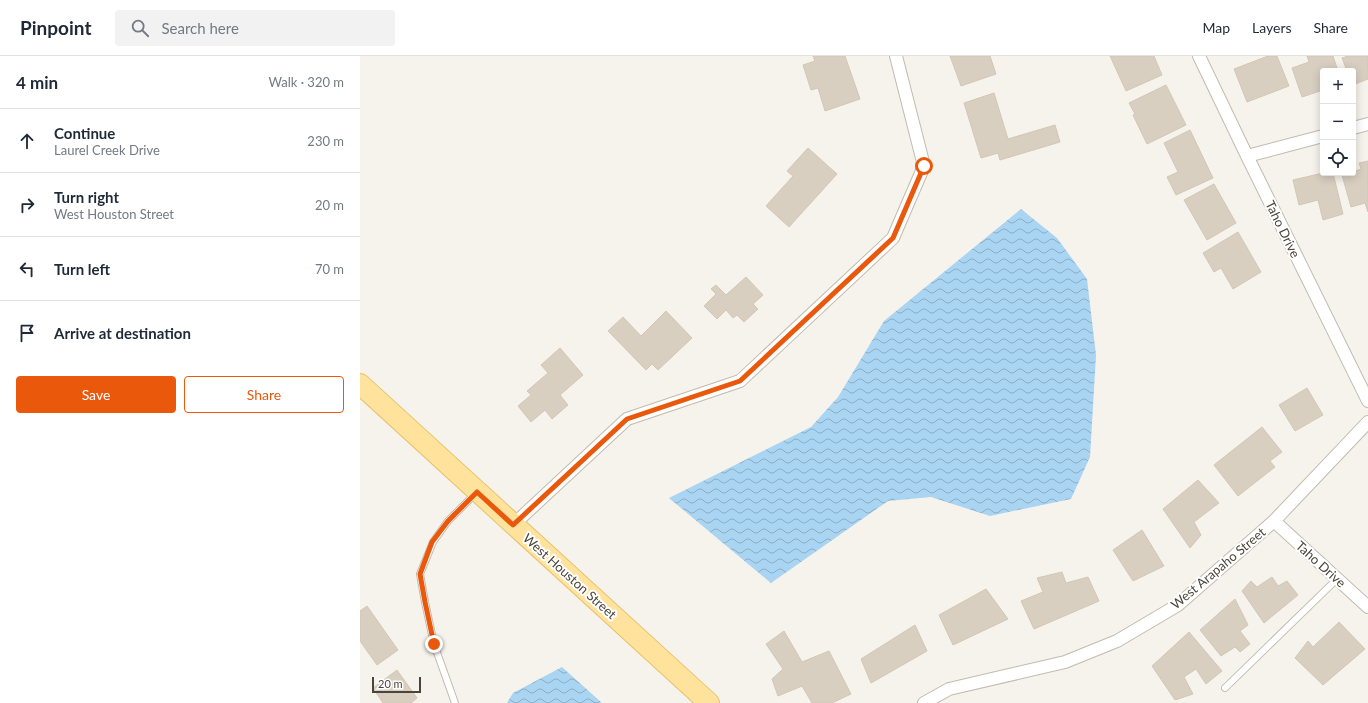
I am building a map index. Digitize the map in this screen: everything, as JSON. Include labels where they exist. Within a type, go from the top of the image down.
[{"type":"main road","name":"West Houston Street","points":[[360,384],[709,703]]},
{"type":"street","points":[[513,525],[627,419],[740,381],[893,238],[924,166],[896,56]]},
{"type":"street","name":"Taho Drive","points":[[1199,56],[1368,401]]},
{"type":"street","points":[[1356,127],[1368,124]]},
{"type":"street","points":[[1247,156],[1320,137]]},
{"type":"street","name":"West Arapaho Street","points":[[924,703],[949,689],[1065,662],[1117,641],[1178,606],[1274,521],[1368,422]]},
{"type":"street","name":"Taho Drive","points":[[1274,521],[1368,606]]},
{"type":"lane","points":[[455,703],[434,644],[420,574],[432,542],[448,521],[477,492]]},
{"type":"lane","points":[[1225,688],[1337,579]]},
{"type":"water","points":[[1021,209],[1057,238],[1087,279],[1096,355],[1090,457],[1071,499],[990,516],[931,497],[888,501],[771,583],[669,498],[811,427],[838,397],[884,321]]},
{"type":"water","points":[[562,667],[602,703],[507,703],[513,693]]},
{"type":"building","points":[[813,56],[845,56],[860,99],[825,111],[818,88],[811,90],[803,65],[815,61]]},
{"type":"building","points":[[950,56],[990,56],[996,74],[961,86]]},
{"type":"building","points":[[1110,56],[1154,56],[1162,75],[1126,91]]},
{"type":"building","points":[[1268,56],[1277,56],[1289,86],[1247,102],[1234,69]]},
{"type":"building","points":[[1307,56],[1333,56],[1337,68],[1320,68],[1320,91],[1302,97],[1292,68],[1309,62]]},
{"type":"building","points":[[1348,56],[1368,56],[1368,79],[1356,84],[1356,68],[1346,68],[1342,58]]},
{"type":"building","points":[[1166,85],[1186,125],[1147,144],[1129,103]]},
{"type":"building","points":[[994,93],[1008,139],[1055,125],[1060,142],[1000,160],[998,153],[981,158],[964,103]]},
{"type":"building","points":[[1190,130],[1213,178],[1176,195],[1167,177],[1178,172],[1164,143]]},
{"type":"building","points":[[808,148],[837,174],[789,227],[766,206],[793,176],[787,171]]},
{"type":"building","points":[[1368,161],[1368,212],[1365,203],[1351,207],[1342,176],[1356,176],[1356,171],[1361,169],[1359,163]]},
{"type":"building","points":[[1320,174],[1320,176],[1334,176],[1343,214],[1323,220],[1318,200],[1299,205],[1293,180]]},
{"type":"building","points":[[1214,184],[1236,223],[1207,240],[1184,200]]},
{"type":"building","points":[[1238,232],[1261,272],[1233,289],[1221,268],[1214,272],[1203,253]]},
{"type":"building","points":[[746,277],[763,295],[753,304],[758,309],[744,322],[737,315],[733,318],[726,310],[717,319],[704,306],[716,294],[711,289],[716,285],[726,295]]},
{"type":"building","points":[[666,311],[692,338],[658,370],[652,364],[646,370],[608,331],[623,317],[641,336]]},
{"type":"building","points":[[560,348],[583,375],[560,395],[568,405],[552,419],[545,410],[531,422],[518,406],[531,395],[527,391],[548,373],[541,365]]},
{"type":"building","points":[[1307,388],[1323,415],[1295,431],[1279,405]]},
{"type":"building","points":[[1262,427],[1282,452],[1270,461],[1275,467],[1238,496],[1214,465]]},
{"type":"building","points":[[1198,480],[1219,503],[1194,522],[1201,535],[1190,548],[1163,509]]},
{"type":"building","points":[[1142,530],[1164,566],[1133,581],[1113,550]]},
{"type":"building","points":[[1062,572],[1066,583],[1088,577],[1099,601],[1034,629],[1021,601],[1043,592],[1037,578]]},
{"type":"building","points":[[1272,577],[1278,586],[1287,581],[1298,595],[1264,623],[1242,591],[1251,581],[1257,587]]},
{"type":"building","points":[[986,589],[1008,619],[953,645],[939,615]]},
{"type":"building","points":[[1235,599],[1248,625],[1240,631],[1250,644],[1240,652],[1235,647],[1221,656],[1200,630]]},
{"type":"building","points":[[367,606],[398,650],[377,665],[360,641],[360,611]]},
{"type":"building","points":[[1339,622],[1365,649],[1323,685],[1295,658],[1308,641],[1313,647]]},
{"type":"building","points":[[915,625],[927,651],[871,683],[861,659]]},
{"type":"building","points":[[784,631],[802,662],[829,651],[851,694],[832,703],[812,703],[802,686],[778,696],[772,679],[783,669],[766,644]]},
{"type":"building","points":[[1189,632],[1222,671],[1206,684],[1196,669],[1184,677],[1193,694],[1175,700],[1152,666]]},
{"type":"building","points":[[397,670],[417,698],[411,703],[383,703],[373,688]]},
{"type":"route","points":[[434,644],[420,574],[432,542],[448,521],[477,492],[513,525],[627,419],[740,381],[893,238],[924,166]]}]
